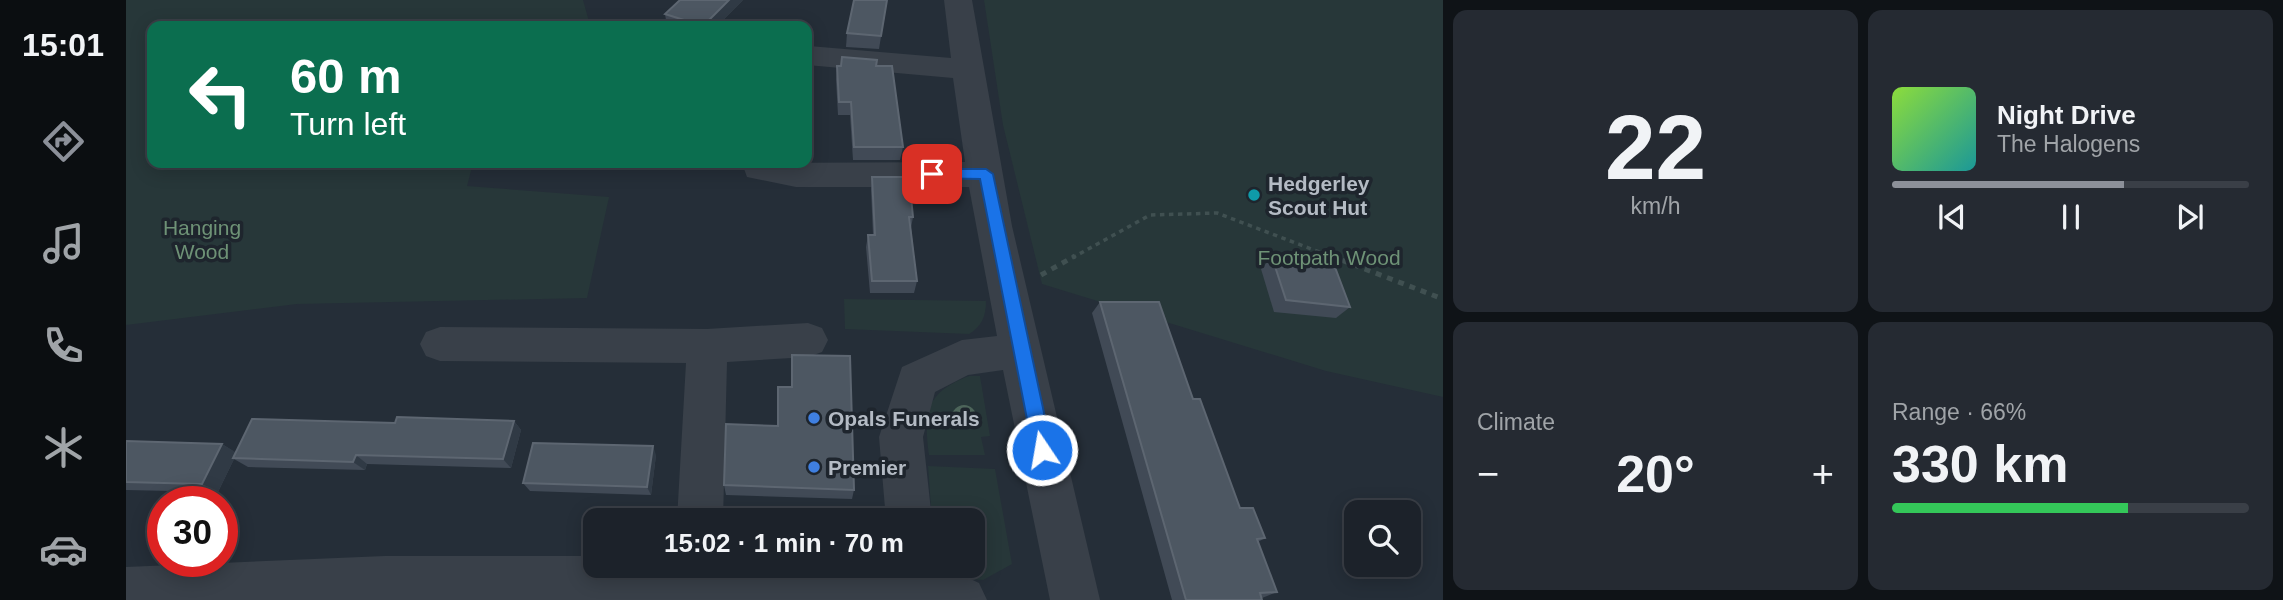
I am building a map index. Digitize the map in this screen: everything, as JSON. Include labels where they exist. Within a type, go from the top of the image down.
[{"type":"street","points":[[958,0],[966,69],[986,174],[1075,600]]},
{"type":"street","points":[[812,57],[966,69]]},
{"type":"street","points":[[759,168],[796,175],[986,174]]},
{"type":"street","points":[[440,344],[707,346],[808,340]]},
{"type":"street","points":[[701,508],[707,346]]},
{"type":"street","points":[[908,508],[901,437],[917,380],[962,358],[1021,350]]},
{"type":"street","points":[[126,590],[583,576]]},
{"type":"street","points":[[782,578],[931,587]]},
{"type":"path","points":[[1044,273],[1150,215],[1217,213],[1443,299]]},
{"type":"green space","name":"Hanging Wood","points":[[126,0],[583,0],[589,21],[147,21],[147,168],[472,168],[467,186],[609,197],[587,298],[297,304],[126,325]]},
{"type":"green space","name":"Footpath Wood","points":[[984,0],[1443,0],[1443,397],[1326,371],[1042,284],[1003,125]]},
{"type":"green space","points":[[844,299],[986,301],[982,320],[969,334],[845,329]]},
{"type":"green space","points":[[969,376],[980,376],[990,436],[981,437],[985,455],[929,455],[927,427],[931,406],[943,389]]},
{"type":"green space","points":[[928,466],[995,469],[1012,564],[983,580],[956,578],[985,578],[985,508],[931,508]]},
{"type":"building","points":[[680,0],[729,0],[708,21],[687,21],[665,14]]},
{"type":"building","points":[[854,0],[887,0],[881,36],[847,33]]},
{"type":"building","points":[[842,57],[877,60],[876,66],[892,66],[903,147],[854,147],[851,102],[839,102],[837,66],[841,66]]},
{"type":"building","points":[[872,177],[909,177],[913,217],[909,217],[917,281],[872,281],[868,235],[875,235]]},
{"type":"building","points":[[1272,257],[1333,262],[1350,307],[1286,300]]},
{"type":"building","points":[[1100,302],[1159,302],[1193,399],[1200,399],[1240,508],[1253,508],[1265,538],[1257,539],[1277,592],[1260,593],[1262,600],[1186,600]]},
{"type":"building","points":[[792,355],[850,356],[854,490],[724,485],[726,424],[778,426],[778,387],[792,387]]},
{"type":"building","points":[[397,417],[514,421],[503,459],[356,455],[353,462],[233,458],[252,419],[395,423]]},
{"type":"building","points":[[126,441],[222,444],[202,484],[126,482]]},
{"type":"building","points":[[533,443],[653,446],[647,487],[523,483]]},
{"type":"place","name":"Hedgerley Scout Hut","points":[[1254,195]]},
{"type":"place","name":"Opals Funerals","points":[[814,418]]},
{"type":"place","name":"Premier","points":[[814,467]]},
{"type":"route","points":[[932,174],[986,174],[1008,293],[1042,450]]}]
